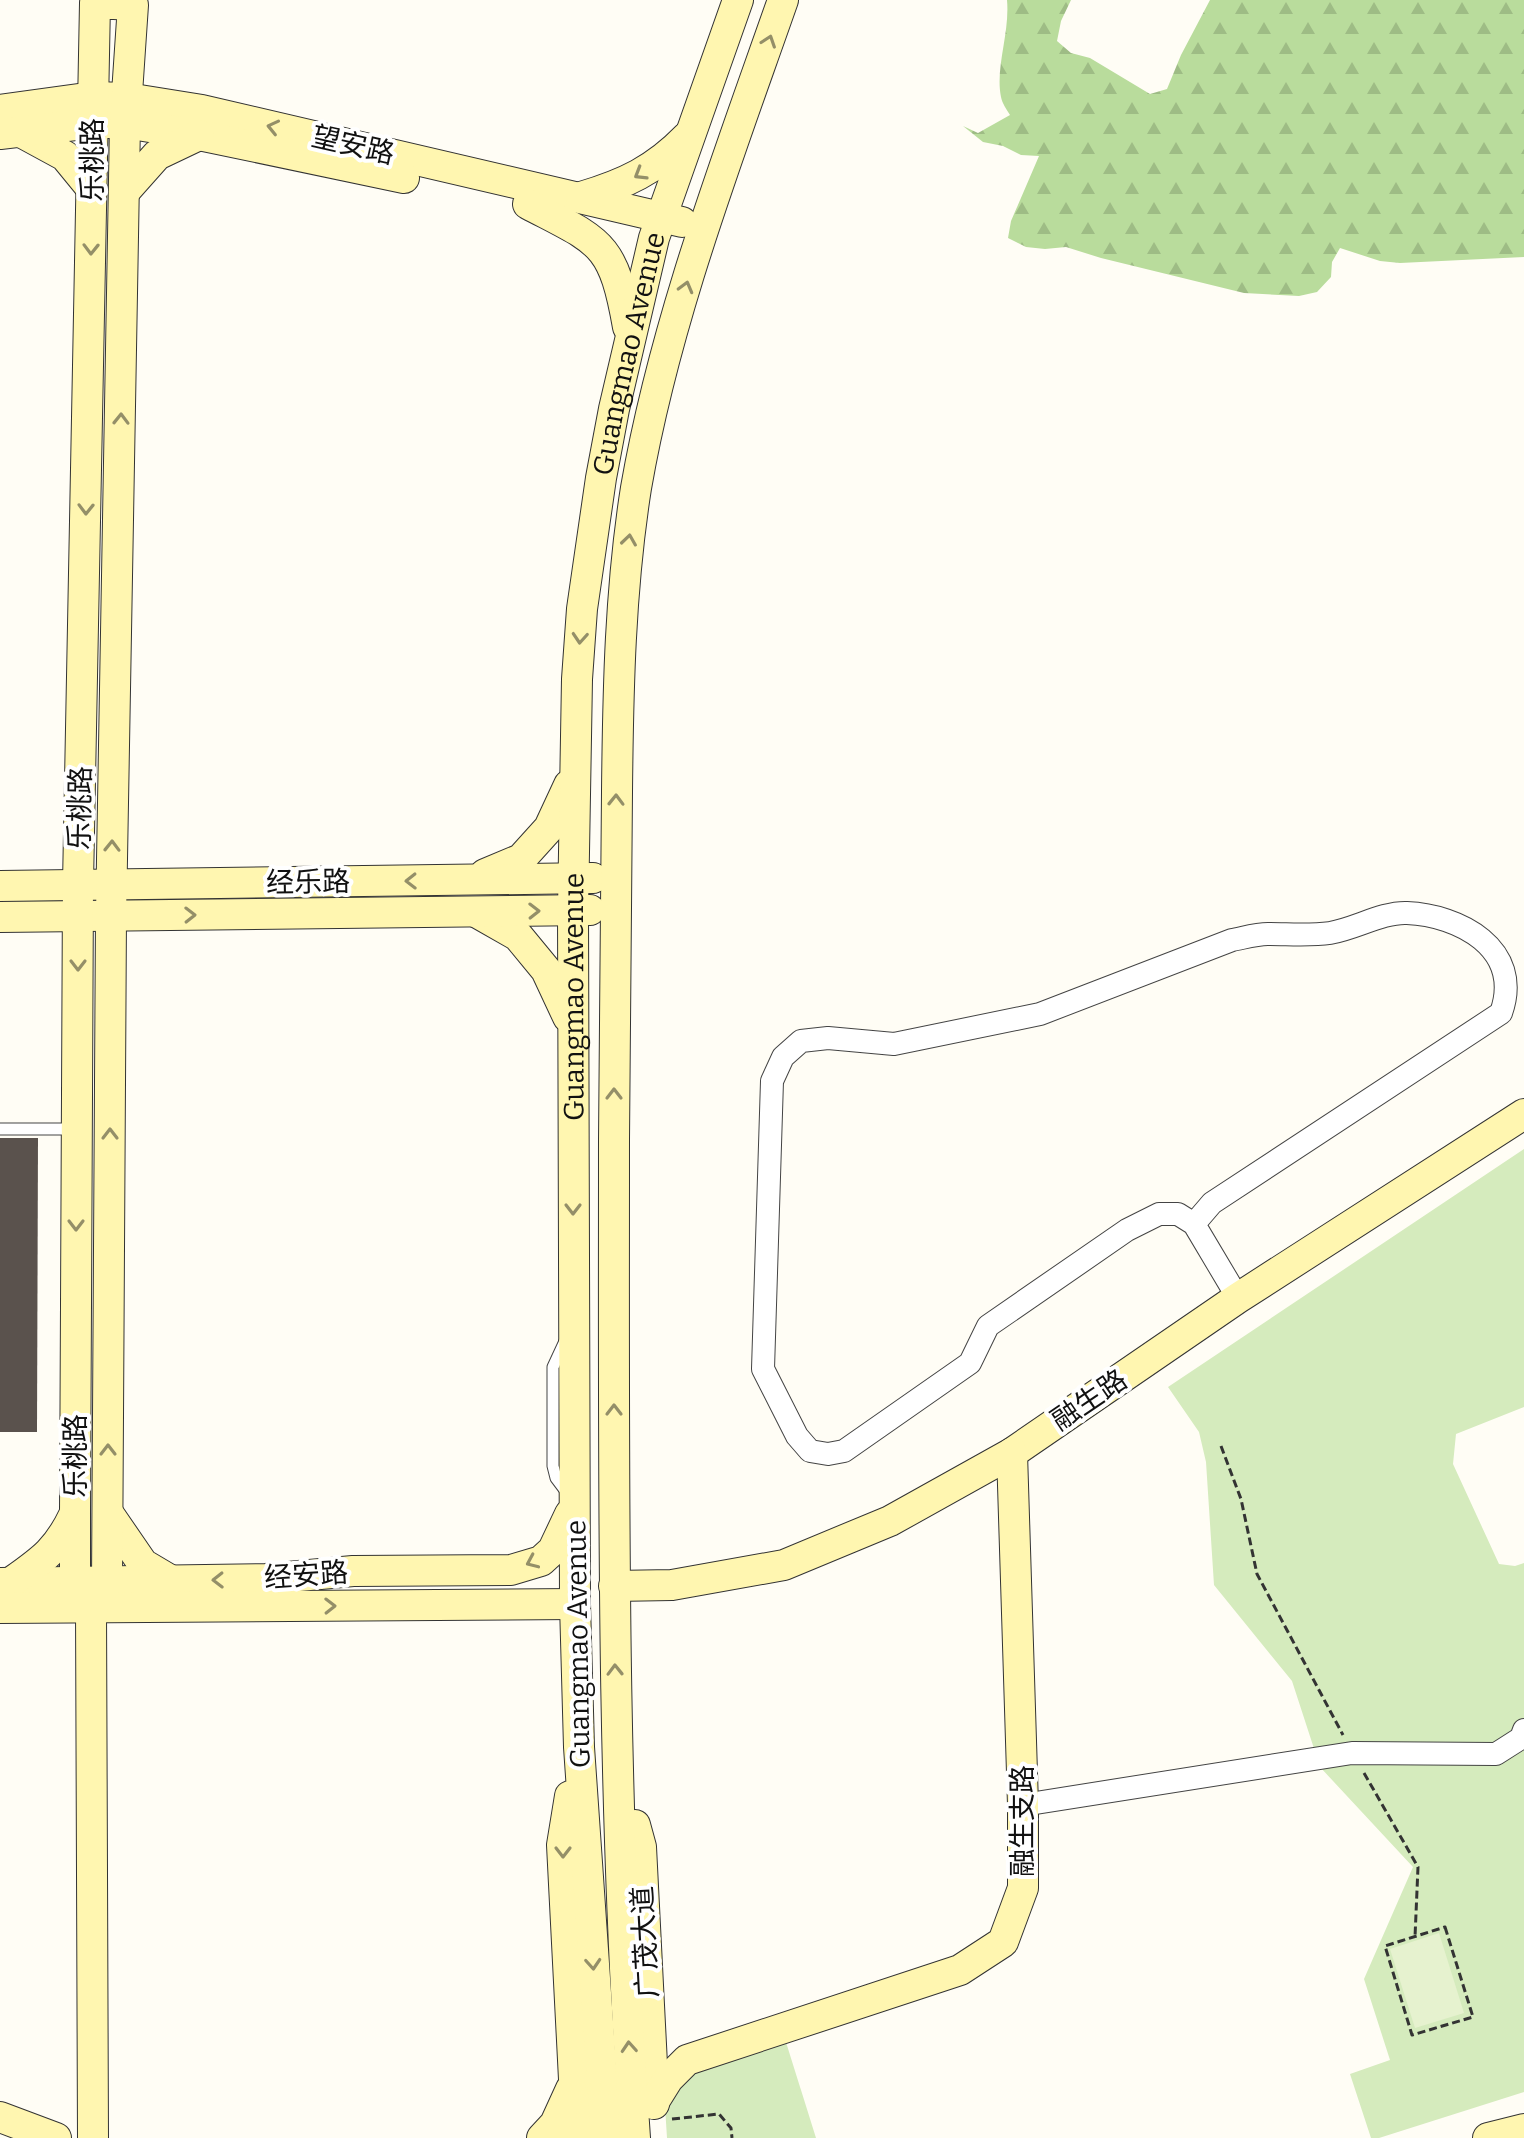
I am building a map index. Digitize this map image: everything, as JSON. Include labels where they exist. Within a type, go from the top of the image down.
[{"type":"street","name":"Guangmao Avenue","points":[[606,2138],[579,1747],[575,1604],[573,776],[577,679],[587,570],[614,409],[630,341],[658,228],[738,0]]},
{"type":"street","name":"Guangmao Avenue","points":[[637,2016],[616,1748],[614,1586],[614,909],[619,677],[627,549],[652,410],[700,237],[783,0]]},
{"type":"street","name":"乐桃路","points":[[75,1583],[78,884],[95,3],[133,5],[126,110],[111,916],[108,1513],[99,1595],[93,2138]]},
{"type":"street","name":"望安路","points":[[6,125],[92,110],[202,110],[578,198],[658,228]]},
{"type":"street","name":"望安路","points":[[126,110],[199,135],[700,237]]},
{"type":"street","points":[[6,125],[65,156],[92,189]]},
{"type":"street","points":[[578,198],[622,185],[667,158],[691,133]]},
{"type":"street","points":[[125,191],[157,155],[199,135]]},
{"type":"street","points":[[528,204],[592,238],[606,254],[617,275],[630,341]]},
{"type":"street","points":[[473,880],[521,859],[549,828],[573,776]]},
{"type":"street","name":"经乐路","points":[[0,886],[615,878]]},
{"type":"street","name":"经乐路","points":[[0,917],[614,909]]},
{"type":"street","points":[[475,911],[518,936],[546,970],[573,1027]]},
{"type":"street","points":[[1194,1224],[1212,1203],[1501,1013],[1516,997],[1523,977],[1518,959],[1507,946],[1489,935],[1434,916],[1403,913],[1328,933],[1295,936],[1265,934],[1232,940],[1040,1014],[894,1044],[828,1038],[801,1041],[783,1057],[772,1081],[763,1369],[797,1436],[810,1451],[828,1454],[844,1451],[970,1363],[988,1326],[1127,1230],[1159,1214],[1178,1214],[1194,1224],[1238,1298]]},
{"type":"street","name":"融生路","points":[[614,1586],[672,1585],[784,1565],[890,1521],[1012,1453],[1238,1298],[1524,1114]]},
{"type":"street","points":[[573,1173],[583,1155],[599,1151],[605,1154],[614,1173]]},
{"type":"street","name":"融生支路","points":[[687,2060],[960,1970],[1003,1942],[1023,1888],[1012,1453]]},
{"type":"street","name":"经安路","points":[[99,1595],[170,1580],[266,1579],[353,1571],[511,1570],[541,1561],[553,1550],[562,1536],[575,1501]]},
{"type":"street","points":[[108,1513],[143,1564],[170,1580]]},
{"type":"street","points":[[3,1591],[63,1540],[75,1514]]},
{"type":"street","points":[[3,1591],[75,1583],[99,1595]]},
{"type":"street","name":"经安路","points":[[3,1591],[575,1604]]},
{"type":"street","points":[[1023,1805],[1352,1753],[1496,1754],[1521,1738],[1524,1730]]},
{"type":"street","points":[[577,2138],[562,1845],[579,1747]]},
{"type":"street","points":[[637,2016],[665,2045],[687,2060],[668,2079],[658,2120]]},
{"type":"street","points":[[635,2138],[637,2016]]},
{"type":"street","name":"广茂大道","points":[[637,2016],[658,2120]]},
{"type":"street","points":[[542,2138],[555,2124],[573,2084]]},
{"type":"street","points":[[0,2117],[56,2138]]},
{"type":"street","points":[[1488,2138],[1524,2129]]},
{"type":"lane","points":[[0,1129],[77,1129]]},
{"type":"path","points":[[1221,1446],[1241,1499],[1257,1574],[1352,1753],[1418,1867],[1415,1937]]},
{"type":"path","points":[[1445,1927],[1473,2017],[1412,2035],[1385,1946],[1415,1937],[1445,1927]]},
{"type":"path","points":[[658,2120],[719,2114],[731,2128],[732,2138]]},
{"type":"green space","points":[[1007,0],[1071,0],[1061,21],[1057,41],[1071,53],[1090,58],[1150,94],[1167,89],[1210,0],[1524,0],[1524,257],[1400,263],[1380,261],[1340,248],[1332,262],[1331,277],[1317,292],[1299,296],[1244,293],[1066,247],[1026,247],[1008,238],[1011,221],[1039,156],[1021,155],[1003,146],[983,142],[963,126],[978,133],[1010,115],[1000,86]]},
{"type":"green space","points":[[1524,1149],[1524,1407],[1456,1434],[1453,1464],[1499,1564],[1515,1566],[1524,1563],[1524,2092],[1371,2138],[1350,2074],[1390,2060],[1364,1979],[1413,1867],[1320,1767],[1292,1681],[1214,1585],[1206,1462],[1199,1432],[1168,1387]]},
{"type":"green space","points":[[1439,1933],[1464,2013],[1415,2028],[1390,1949]]},
{"type":"green space","points":[[785,2039],[816,2138],[667,2138],[665,2106],[696,2067]]},
{"type":"building","points":[[0,1138],[38,1138],[37,1432],[0,1432]]}]
